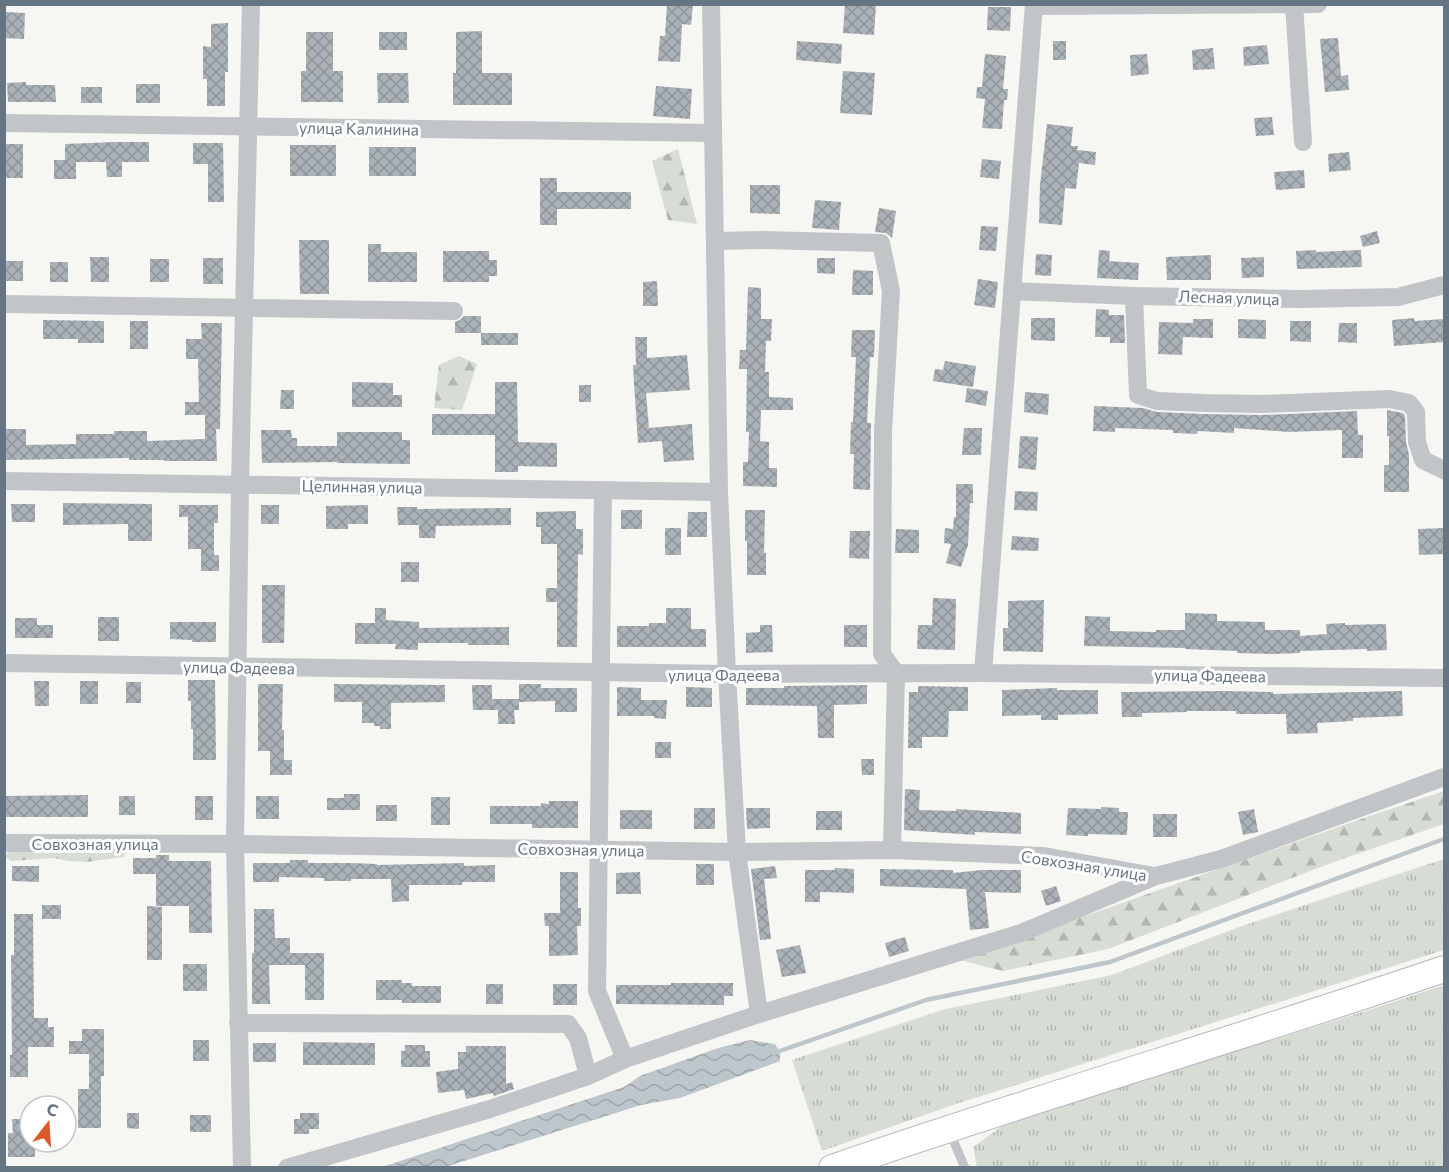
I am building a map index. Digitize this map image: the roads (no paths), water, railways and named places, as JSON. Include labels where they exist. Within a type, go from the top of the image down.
[{"type":"main road","points":[[832,1167],[1444,969]]},
{"type":"street","points":[[242,1167],[235,844],[240,484],[251,4]]},
{"type":"street","points":[[711,4],[719,492],[727,674],[737,852],[759,1014]]},
{"type":"street","points":[[982,673],[1034,5],[1318,4]]},
{"type":"street","points":[[1294,5],[1304,142]]},
{"type":"street","name":"улица Калинина","points":[[4,123],[713,133]]},
{"type":"street","points":[[715,241],[881,243],[891,291],[883,432],[882,654],[896,673],[891,850]]},
{"type":"street","name":"Лесная улица","points":[[1012,291],[1301,299],[1398,297],[1444,285]]},
{"type":"street","points":[[1134,296],[1138,395],[1157,401],[1203,404],[1389,399],[1409,403],[1416,412],[1417,442],[1422,460],[1444,470]]},
{"type":"street","points":[[4,304],[454,311]]},
{"type":"street","name":"Целинная улица","points":[[4,481],[719,492]]},
{"type":"street","points":[[603,490],[597,991],[625,1059]]},
{"type":"street","name":"улица Фадеева","points":[[4,663],[727,674],[982,673],[1444,678]]},
{"type":"street","points":[[287,1167],[490,1109],[588,1076],[625,1059],[759,1014],[1021,933],[1156,876],[1221,859],[1444,777]]},
{"type":"street","name":"Совхозная улица","points":[[4,843],[235,844],[737,852],[891,850],[1044,856],[1156,876]]},
{"type":"street","points":[[238,1023],[568,1024],[578,1038],[588,1076]]},
{"type":"lane","points":[[948,1128],[965,1167]]},
{"type":"water","points":[[750,1040],[775,1044],[780,1052],[780,1061],[680,1098],[641,1105],[445,1167],[382,1167],[624,1087],[640,1076],[718,1048]]},
{"type":"waterway","points":[[774,1053],[926,1000],[1110,962],[1444,839]]}]
